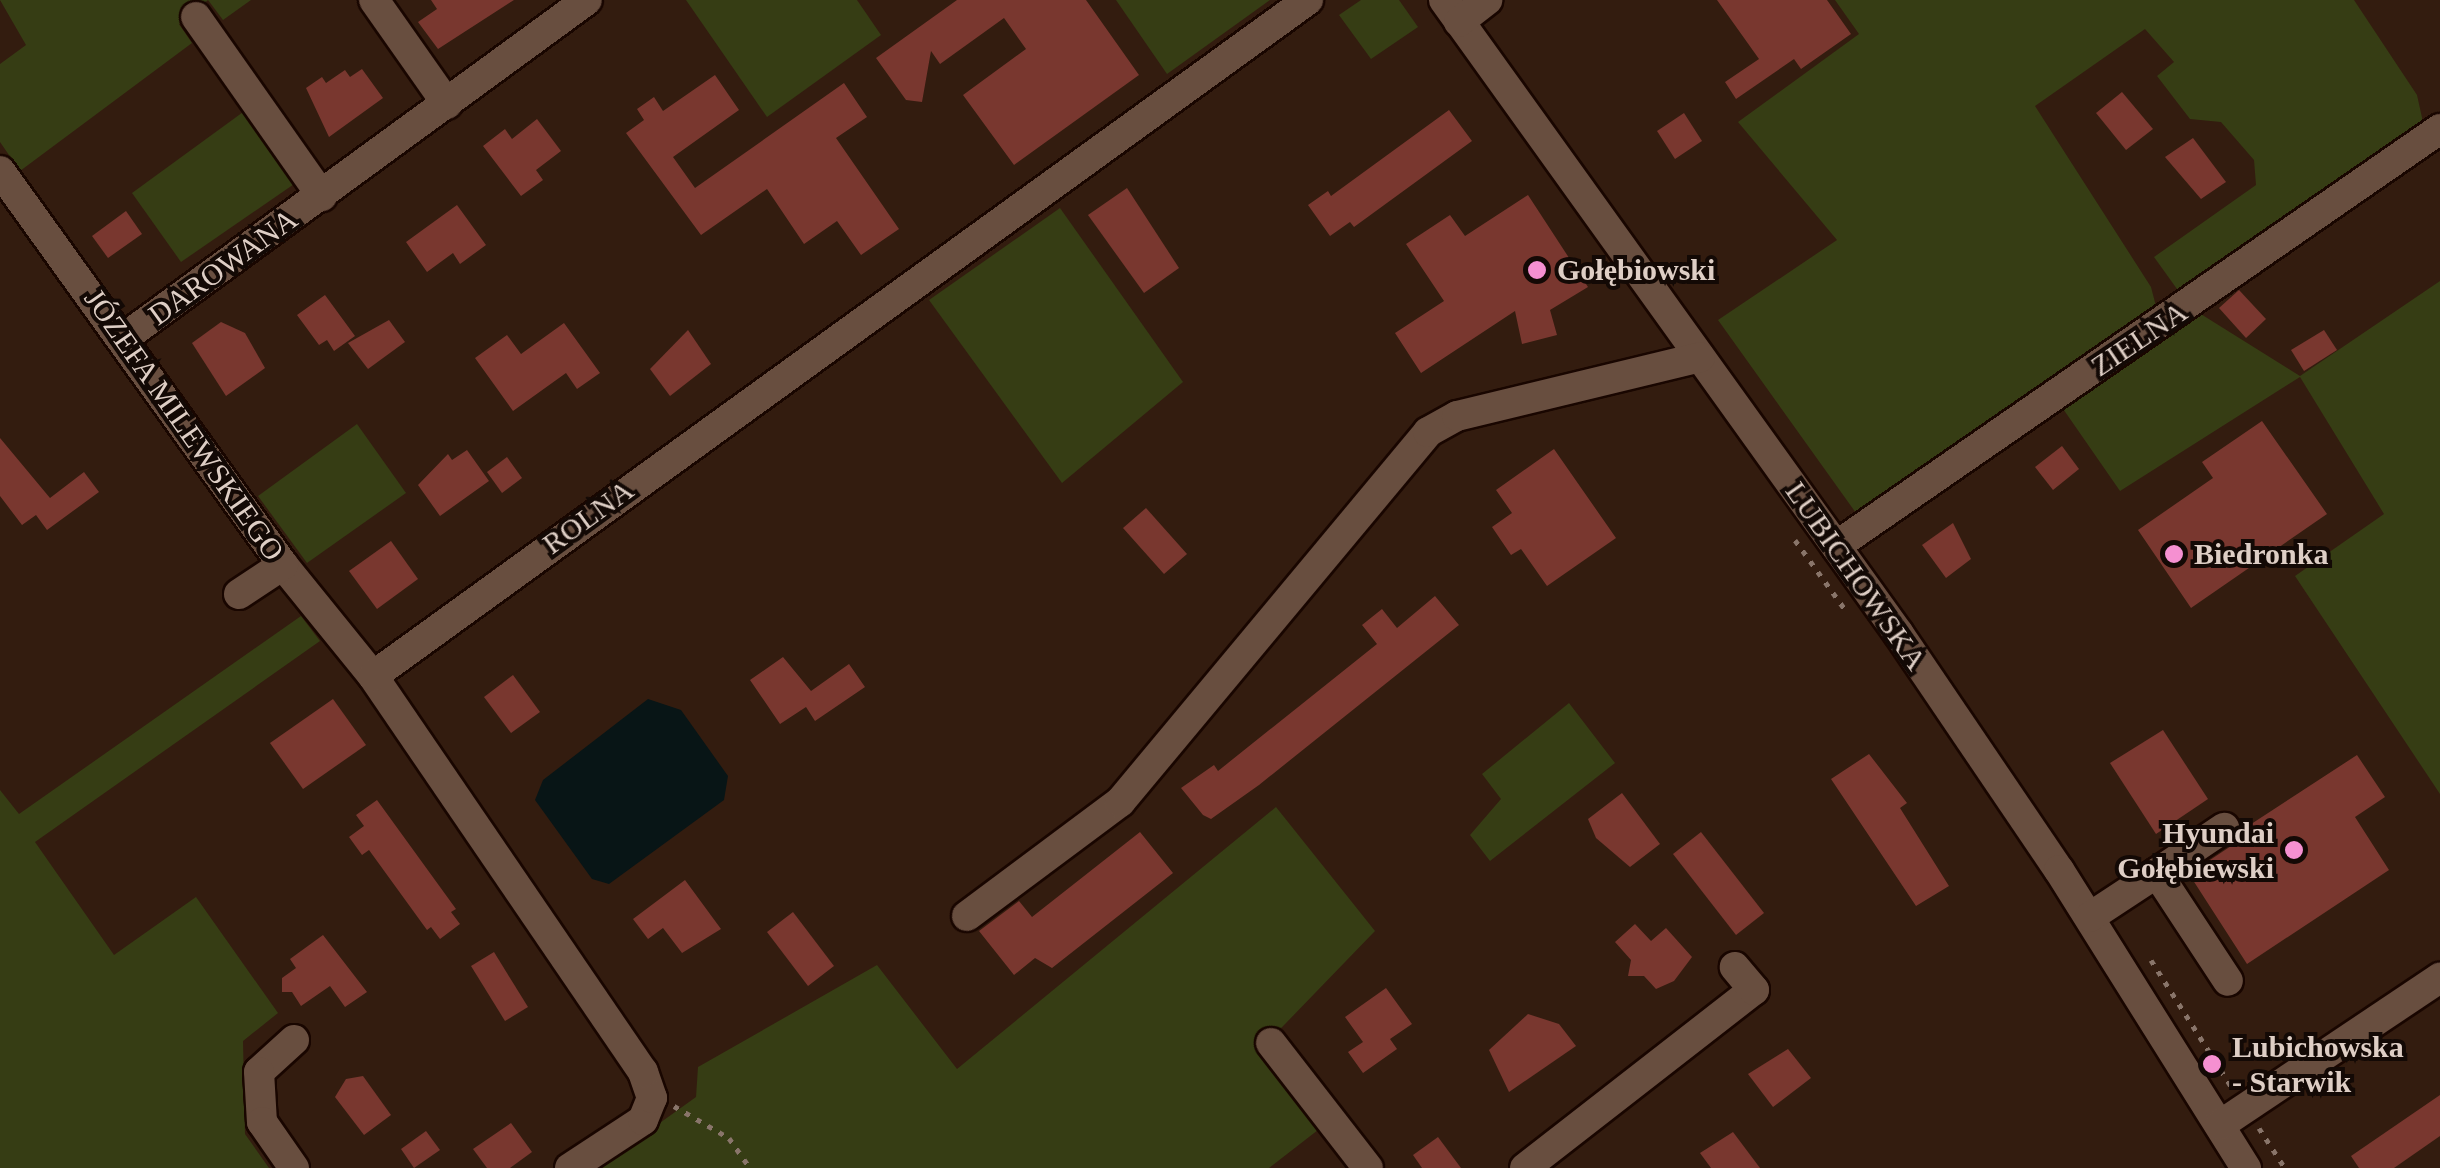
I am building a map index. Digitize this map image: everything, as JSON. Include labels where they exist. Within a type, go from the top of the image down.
[{"type":"street","points":[[374,0],[447,104]]},
{"type":"street","name":"ROLNA","points":[[373,676],[1308,0]]},
{"type":"street","points":[[1451,11],[1487,0]]},
{"type":"street","name":"DAROWANA","points":[[124,338],[447,104],[577,3]]},
{"type":"street","name":"LUBICHOWSKA","points":[[1451,11],[1836,546],[2090,917],[2233,1117],[2246,1168]]},
{"type":"street","name":"DAROWANA","points":[[196,16],[322,196]]},
{"type":"street","name":"ZIELNA","points":[[1836,546],[2440,128]]},
{"type":"street","name":"JÓZEFA MILEWSKIEGO","points":[[0,171],[124,338],[283,565],[373,676]]},
{"type":"street","points":[[967,916],[1120,802],[1428,432],[1457,416],[1700,357]]},
{"type":"street","points":[[239,594],[283,565]]},
{"type":"street","points":[[373,676],[643,1072],[652,1098],[643,1120],[570,1168]]},
{"type":"street","points":[[2090,917],[2224,828]]},
{"type":"street","points":[[2157,873],[2228,981]]},
{"type":"street","points":[[1525,1168],[1754,990],[1735,967]]},
{"type":"street","points":[[2233,1117],[2440,978]]},
{"type":"street","points":[[294,1040],[259,1072],[262,1122],[294,1168]]},
{"type":"street","points":[[1271,1044],[1351,1162]]},
{"type":"path","points":[[652,1098],[729,1138],[750,1168]]},
{"type":"path","points":[[2233,1117],[2285,1168]]},
{"type":"green space","points":[[0,0],[208,0],[179,24],[192,43],[20,171],[0,142],[0,64],[26,45]]},
{"type":"green space","points":[[208,0],[251,0],[223,20]]},
{"type":"green space","points":[[686,0],[857,0],[881,35],[767,117]]},
{"type":"green space","points":[[1116,0],[1270,0],[1167,74]]},
{"type":"green space","points":[[1361,0],[1399,0],[1418,27],[1371,59],[1339,15]]},
{"type":"green space","points":[[1835,0],[2354,0],[2417,95],[2425,131],[2195,292],[2177,289],[2154,257],[2256,185],[2254,160],[2221,122],[2190,119],[2157,76],[2174,62],[2145,29],[2035,106],[2151,287],[2158,314],[1856,513],[1718,320],[1837,240],[1738,122],[1859,34]]},
{"type":"green space","points":[[250,107],[300,180],[181,262],[132,193]]},
{"type":"green space","points":[[1060,208],[1183,382],[1062,483],[929,300]]},
{"type":"green space","points":[[2440,281],[2440,794],[2295,576],[2384,514],[2300,377],[2120,491],[2059,403],[2196,311],[2300,376]]},
{"type":"green space","points":[[357,424],[406,493],[307,563],[258,496]]},
{"type":"green space","points":[[301,616],[320,641],[35,842],[114,955],[196,897],[278,1013],[243,1041],[245,1134],[269,1168],[0,1168],[0,790],[19,814]]},
{"type":"green space","points":[[1569,703],[1615,763],[1490,861],[1470,835],[1501,799],[1482,774]]},
{"type":"green space","points":[[1276,807],[1375,931],[1259,1051],[1318,1130],[1269,1168],[597,1168],[696,1097],[698,1067],[877,965],[957,1069]]},
{"type":"shaded area","points":[[648,699],[681,710],[728,776],[724,800],[609,884],[592,879],[535,800],[543,780]]},
{"type":"building","points":[[431,0],[514,0],[438,49],[418,22],[437,9]]},
{"type":"building","points":[[957,0],[1086,0],[1139,75],[1014,165],[963,95],[1026,49],[1004,18],[940,64],[931,51],[922,102],[906,100],[876,58]]},
{"type":"building","points":[[1717,0],[1827,0],[1851,34],[1801,69],[1794,59],[1736,99],[1725,82],[1759,59]]},
{"type":"building","points":[[362,69],[383,98],[329,137],[306,88],[322,77],[326,83],[345,70],[350,77]]},
{"type":"building","points":[[715,75],[739,110],[673,157],[695,188],[844,83],[867,117],[836,138],[899,229],[861,255],[837,221],[804,244],[767,189],[701,235],[626,133],[644,120],[637,109],[654,97],[663,111]]},
{"type":"building","points":[[2122,92],[2153,129],[2126,150],[2096,113]]},
{"type":"building","points":[[1449,110],[1472,141],[1354,227],[1350,222],[1330,236],[1308,205],[1328,191],[1331,196]]},
{"type":"building","points":[[1684,113],[1702,141],[1675,159],[1657,131]]},
{"type":"building","points":[[537,119],[561,151],[536,170],[543,180],[521,196],[483,146],[505,129],[512,139]]},
{"type":"building","points":[[2193,138],[2226,182],[2201,199],[2165,157]]},
{"type":"building","points":[[1127,188],[1179,268],[1144,293],[1088,215]]},
{"type":"building","points":[[1528,195],[1588,287],[1550,310],[1557,335],[1522,344],[1515,311],[1421,373],[1395,333],[1444,301],[1406,244],[1450,215],[1465,236]]},
{"type":"building","points":[[457,205],[486,245],[460,264],[453,253],[427,272],[406,242]]},
{"type":"building","points":[[126,211],[142,234],[108,258],[92,236]]},
{"type":"building","points":[[2239,290],[2266,319],[2246,338],[2219,308]]},
{"type":"building","points":[[325,295],[355,336],[334,351],[327,340],[319,345],[297,315]]},
{"type":"building","points":[[389,320],[405,342],[368,369],[348,343]]},
{"type":"building","points":[[221,322],[245,333],[265,368],[226,396],[192,343]]},
{"type":"building","points":[[564,323],[600,373],[577,389],[566,373],[513,411],[475,358],[507,335],[521,354]]},
{"type":"building","points":[[688,330],[711,364],[670,396],[650,369]]},
{"type":"building","points":[[2324,330],[2337,350],[2304,371],[2291,350]]},
{"type":"building","points":[[2262,421],[2327,514],[2191,608],[2138,530],[2213,478],[2202,462]]},
{"type":"building","points":[[0,438],[50,498],[84,472],[99,492],[47,530],[36,515],[22,525],[0,496]]},
{"type":"building","points":[[2062,446],[2079,469],[2053,490],[2035,467]]},
{"type":"building","points":[[1554,449],[1616,538],[1547,586],[1521,549],[1511,555],[1492,527],[1512,513],[1496,490]]},
{"type":"building","points":[[467,450],[489,481],[440,516],[418,485],[448,454],[452,460]]},
{"type":"building","points":[[507,457],[522,478],[502,493],[487,472]]},
{"type":"building","points":[[1146,508],[1187,554],[1164,574],[1123,528]]},
{"type":"building","points":[[1953,523],[1971,559],[1946,578],[1922,545]]},
{"type":"building","points":[[391,541],[418,579],[377,609],[349,571]]},
{"type":"building","points":[[1435,596],[1459,625],[1259,785],[1211,819],[1203,815],[1181,788],[1214,765],[1218,771],[1377,644],[1362,625],[1382,609],[1397,628]]},
{"type":"building","points":[[783,657],[811,691],[849,664],[865,687],[815,721],[806,707],[780,724],[750,680]]},
{"type":"building","points":[[513,675],[540,712],[511,733],[484,697]]},
{"type":"building","points":[[333,699],[366,745],[303,789],[270,743]]},
{"type":"building","points":[[2163,730],[2208,799],[2156,834],[2110,763]]},
{"type":"building","points":[[1869,754],[1907,803],[1900,808],[1949,886],[1916,906],[1831,779]]},
{"type":"building","name":"Hyundai Gołębiewski","points":[[2357,755],[2385,797],[2355,817],[2389,870],[2247,964],[2189,874],[2234,844],[2242,830]]},
{"type":"building","points":[[1622,793],[1660,844],[1630,867],[1596,838],[1588,819]]},
{"type":"building","points":[[377,800],[456,909],[451,912],[460,924],[440,939],[431,927],[427,930],[369,850],[362,855],[349,837],[364,826],[356,815]]},
{"type":"building","points":[[1140,832],[1173,873],[1052,968],[1035,958],[1014,975],[979,931],[1019,901],[1032,917]]},
{"type":"building","points":[[1701,832],[1764,913],[1736,935],[1673,854]]},
{"type":"building","points":[[685,880],[721,929],[682,953],[663,928],[648,939],[633,919]]},
{"type":"building","points":[[793,912],[834,966],[808,986],[767,932]]},
{"type":"building","points":[[1635,924],[1651,941],[1666,928],[1692,957],[1674,981],[1656,989],[1644,976],[1628,976],[1631,960],[1615,942]]},
{"type":"building","points":[[323,935],[367,992],[345,1007],[330,986],[301,1006],[292,992],[282,992],[282,978],[296,968],[290,959]]},
{"type":"building","points":[[494,952],[528,1007],[505,1021],[471,966]]},
{"type":"building","points":[[1386,988],[1412,1024],[1390,1039],[1397,1049],[1363,1073],[1348,1052],[1363,1042],[1345,1017]]},
{"type":"building","points":[[1528,1014],[1559,1024],[1576,1046],[1509,1092],[1489,1050]]},
{"type":"building","points":[[1788,1049],[1811,1078],[1773,1107],[1748,1074]]},
{"type":"building","points":[[363,1076],[391,1115],[364,1135],[335,1097],[346,1079]]},
{"type":"building","points":[[2440,1095],[2440,1136],[2394,1168],[2359,1168],[2351,1156]]},
{"type":"building","points":[[511,1123],[532,1152],[510,1168],[487,1168],[473,1149]]},
{"type":"building","points":[[426,1131],[440,1150],[414,1168],[401,1149]]},
{"type":"building","points":[[1733,1132],[1760,1168],[1711,1168],[1700,1153]]},
{"type":"building","points":[[1438,1137],[1461,1168],[1422,1168],[1413,1155]]},
{"type":"place","name":"Gołębiowski","points":[[1537,270]]},
{"type":"place","name":"Biedronka","points":[[2174,554]]},
{"type":"place","name":"Hyundai Gołębiewski","points":[[2294,850]]},
{"type":"place","name":"Lubichowska - Starwik","points":[[2212,1064]]}]
